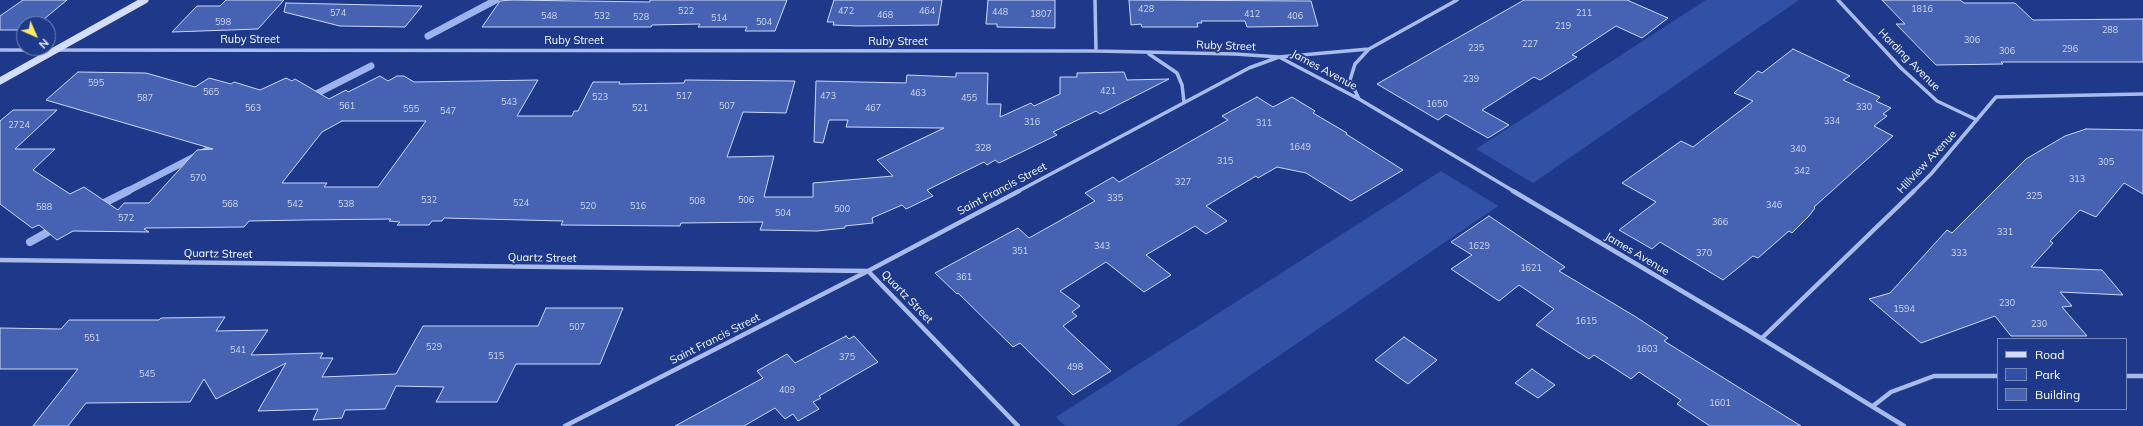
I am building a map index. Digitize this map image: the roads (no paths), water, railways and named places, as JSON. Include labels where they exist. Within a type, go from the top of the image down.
[{"type":"main road","points":[[0,81],[145,0]]},
{"type":"street","points":[[1095,0],[1096,51]]},
{"type":"street","name":"Saint Francis Street","points":[[565,426],[868,271],[1249,68],[1279,57],[1369,49],[1457,0]]},
{"type":"street","name":"Harding Avenue","points":[[1838,0],[1901,68],[1937,101],[1977,120]]},
{"type":"street","name":"James Avenue","points":[[1359,99],[1350,80],[1355,64],[1369,49]]},
{"type":"street","name":"Ruby Street","points":[[0,50],[1096,51],[1148,54],[1235,54],[1279,57]]},
{"type":"street","name":"Ruby Street","points":[[1148,54],[1177,73],[1182,85],[1184,102]]},
{"type":"street","name":"James Avenue","points":[[1279,57],[1359,99],[1762,338],[1904,426]]},
{"type":"street","name":"Hillview Avenue","points":[[1762,338],[1931,174],[1996,97],[2143,94]]},
{"type":"street","name":"Quartz Street","points":[[0,260],[868,271],[1018,426]]},
{"type":"street","points":[[1873,406],[1891,392],[1934,376],[1997,376]]},
{"type":"street","points":[[2127,376],[2143,376]]},
{"type":"waterway","points":[[428,36],[496,0]]},
{"type":"waterway","points":[[310,97],[371,66]]},
{"type":"waterway","points":[[126,192],[219,144]]},
{"type":"waterway","points":[[96,207],[126,192]]},
{"type":"waterway","points":[[30,242],[57,227]]}]
